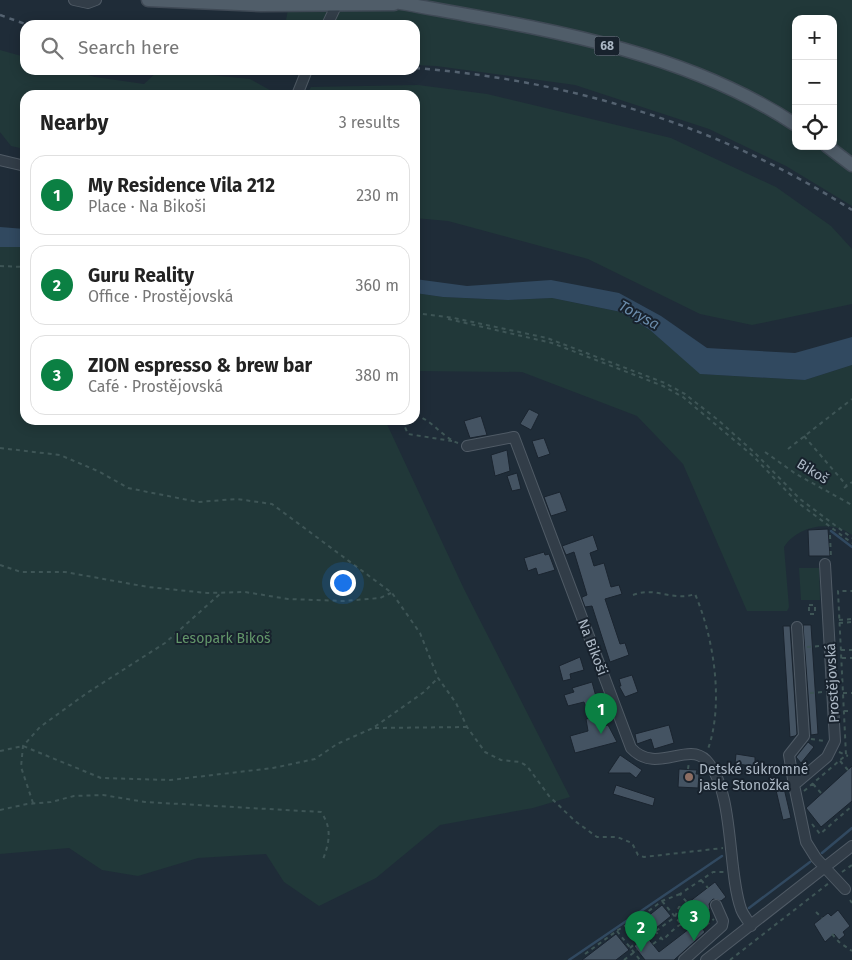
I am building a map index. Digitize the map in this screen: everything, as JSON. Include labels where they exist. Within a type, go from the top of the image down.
[{"type":"main road","name":"68","points":[[148,0],[261,5],[406,4]]},
{"type":"main road","name":"68","points":[[385,0],[528,25],[634,54],[690,73],[748,97],[792,123]]},
{"type":"main road","points":[[832,150],[852,165]]},
{"type":"street","points":[[74,0],[88,3],[96,0]]},
{"type":"street","points":[[329,20],[337,4]]},
{"type":"street","points":[[299,90],[305,75]]},
{"type":"street","points":[[0,160],[20,165]]},
{"type":"street","name":"Na Bikoši","points":[[467,446],[514,437],[631,748],[640,757],[652,760],[690,754],[704,758]]},
{"type":"street","name":"Prostějovská","points":[[794,785],[826,757],[835,741],[825,567]]},
{"type":"street","points":[[797,627],[804,736],[789,755],[794,785],[806,842],[824,868],[845,889]]},
{"type":"street","points":[[704,758],[712,768],[718,783],[732,847],[741,909],[750,926]]},
{"type":"street","points":[[706,960],[852,846]]},
{"type":"street","points":[[684,960],[723,921],[713,908]]},
{"type":"street","points":[[713,930],[727,944]]},
{"type":"path","points":[[0,266],[20,267]]},
{"type":"path","points":[[420,314],[446,318],[552,343],[654,382],[676,393],[716,424],[745,450],[797,502],[852,543]]},
{"type":"path","points":[[446,318],[454,318],[547,338],[591,353],[665,383],[685,394],[755,453],[800,499],[852,538]]},
{"type":"path","points":[[788,449],[852,399]]},
{"type":"path","points":[[406,425],[408,434],[454,441],[442,433],[430,420],[420,417]]},
{"type":"path","points":[[804,436],[846,487],[852,482]]},
{"type":"path","points":[[0,448],[60,455],[100,472],[128,488],[198,502],[237,499],[272,504],[392,593],[420,633],[438,678],[456,703],[467,727],[485,752],[501,760],[520,762],[527,766],[549,796],[574,821],[597,837],[617,837],[632,843],[638,855],[644,857],[732,847]]},
{"type":"path","name":"Bikoš","points":[[765,452],[796,474],[852,505]]},
{"type":"path","points":[[825,567],[831,562],[830,534]]},
{"type":"path","points":[[0,565],[21,572],[65,572],[148,587],[245,592],[288,599],[344,601],[380,598],[392,593]]},
{"type":"path","points":[[633,595],[644,591],[684,598],[695,594],[705,617],[711,647],[717,717],[704,758]]},
{"type":"path","points":[[33,803],[21,767],[23,746],[40,727],[165,643],[222,592]]},
{"type":"path","points":[[839,621],[852,621]]},
{"type":"path","points":[[841,650],[852,650]]},
{"type":"path","points":[[841,658],[852,658]]},
{"type":"path","points":[[0,751],[23,746],[101,778],[170,780],[228,775],[315,759],[337,744],[373,728],[424,692],[438,678]]},
{"type":"path","points":[[843,693],[852,693]]},
{"type":"path","points":[[844,711],[852,711]]},
{"type":"path","points":[[373,728],[467,727]]},
{"type":"path","points":[[846,746],[852,745]]},
{"type":"path","points":[[840,761],[848,770]]},
{"type":"path","points":[[813,784],[821,793]]},
{"type":"path","points":[[0,810],[33,803],[51,802],[74,796],[103,795],[145,802],[321,812],[328,822],[329,836],[322,862]]},
{"type":"path","points":[[809,820],[820,834],[852,806]]},
{"type":"path","points":[[730,960],[852,865]]},
{"type":"path","points":[[585,954],[662,901],[680,894],[718,870],[736,881]]},
{"type":"path","points":[[701,880],[708,888]]},
{"type":"path","points":[[680,894],[706,925],[713,930]]},
{"type":"path","points":[[662,901],[686,930]]},
{"type":"path","points":[[656,931],[675,916],[679,907],[690,905]]},
{"type":"path","points":[[701,918],[713,908]]},
{"type":"path","points":[[816,912],[822,918]]},
{"type":"path","points":[[653,944],[661,938],[663,940],[682,924],[692,922],[696,913]]},
{"type":"path","points":[[642,916],[661,938]]},
{"type":"path","points":[[706,925],[715,918]]},
{"type":"path","points":[[761,918],[770,929]]},
{"type":"path","points":[[636,920],[647,933]]},
{"type":"path","points":[[630,948],[653,928]]},
{"type":"path","points":[[617,931],[640,959],[642,956]]},
{"type":"path","points":[[832,934],[839,942],[852,950]]},
{"type":"path","points":[[624,954],[626,959],[637,950]]},
{"type":"green space","points":[[290,0],[852,0],[852,206],[786,166],[709,129],[575,85],[420,65],[420,20],[286,20]]},
{"type":"green space","points":[[0,50],[20,56],[20,75],[88,75],[144,84],[154,75],[210,75],[250,79],[270,90],[20,90],[20,148],[11,146],[0,132]]},
{"type":"green space","points":[[418,85],[487,94],[671,138],[776,187],[831,226],[852,249],[852,304],[752,325],[700,314],[588,259],[448,221],[420,218],[420,90],[309,90],[311,87]]},
{"type":"green space","name":"Lesopark Bikoš","points":[[0,247],[20,247],[20,425],[387,425],[464,589],[570,797],[533,808],[440,825],[376,878],[319,906],[284,882],[266,854],[198,858],[138,876],[102,870],[69,848],[0,854]]},
{"type":"green space","points":[[420,294],[443,297],[508,300],[552,298],[621,312],[650,330],[701,374],[805,380],[852,365],[852,535],[844,530],[825,526],[815,527],[797,534],[784,547],[789,607],[787,611],[747,611],[683,464],[637,416],[522,372],[420,371]]},
{"type":"green space","points":[[799,568],[819,568],[820,600],[801,600]]},
{"type":"water","points":[[0,227],[20,229],[20,247],[0,247]]},
{"type":"water","name":"Torysa","points":[[420,280],[467,286],[551,280],[619,293],[661,316],[707,348],[795,353],[852,337],[852,365],[805,380],[700,374],[650,330],[621,312],[552,298],[508,300],[443,297],[420,294]]},
{"type":"building","points":[[529,409],[539,414],[531,430],[520,424]]},
{"type":"building","points":[[481,416],[487,435],[470,438],[464,421]]},
{"type":"building","points":[[544,438],[550,454],[538,458],[532,441]]},
{"type":"building","points":[[507,450],[510,471],[495,476],[491,455]]},
{"type":"building","points":[[517,473],[521,489],[512,491],[507,476]]},
{"type":"building","points":[[560,492],[567,511],[551,516],[544,497]]},
{"type":"building","points":[[828,529],[830,556],[809,556],[808,530]]},
{"type":"building","points":[[593,535],[598,550],[590,553],[594,566],[604,563],[611,587],[619,585],[622,594],[605,599],[620,644],[625,643],[629,655],[610,662],[592,606],[585,607],[582,599],[582,597],[587,595],[574,552],[566,555],[562,546]]},
{"type":"building","points":[[544,552],[545,555],[549,554],[555,570],[538,575],[536,568],[528,571],[524,558]]},
{"type":"building","points":[[803,625],[811,625],[818,734],[811,735]]},
{"type":"building","points":[[783,626],[790,626],[797,734],[790,737]]},
{"type":"building","points":[[580,657],[584,670],[570,674],[571,679],[563,681],[559,666]]},
{"type":"building","points":[[632,675],[638,692],[625,697],[619,686],[621,686],[619,679]]},
{"type":"building","points":[[592,682],[604,726],[608,725],[617,742],[575,753],[570,736],[588,731],[586,719],[590,718],[584,702],[568,706],[564,695],[574,692],[572,688]]},
{"type":"building","points":[[669,725],[674,743],[654,749],[651,739],[637,744],[635,734]]},
{"type":"building","points":[[808,742],[814,747],[801,763],[796,757]]},
{"type":"building","points":[[736,754],[755,757],[755,766],[735,764]]},
{"type":"building","points":[[620,755],[642,770],[636,778],[630,773],[608,773]]},
{"type":"building","points":[[852,766],[852,801],[821,827],[806,808]]},
{"type":"building","name":"Detské súkromné jasle Stonožka","points":[[679,769],[697,770],[696,774],[699,774],[698,788],[678,787]]},
{"type":"building","points":[[783,784],[791,818],[783,820],[775,786]]},
{"type":"building","points":[[616,785],[655,798],[653,806],[613,794]]},
{"type":"building","points":[[715,882],[726,897],[721,901],[713,899],[709,904],[710,909],[701,917],[689,902]]},
{"type":"building","points":[[662,905],[671,916],[656,928],[647,917]]},
{"type":"building","points":[[838,910],[850,926],[843,932],[845,935],[839,940],[834,934],[825,942],[814,924],[828,913],[831,916]]},
{"type":"building","points":[[698,922],[705,932],[674,960],[645,960],[634,946],[646,936],[659,952]]},
{"type":"building","points":[[616,934],[629,950],[616,960],[582,960]]},
{"type":"waterway","points":[[831,531],[852,547]]},
{"type":"waterway","points":[[822,853],[852,828]]},
{"type":"waterway","points":[[569,960],[722,856]]},
{"type":"waterway","points":[[749,908],[810,862]]},
{"type":"railway","points":[[0,15],[20,22]]},
{"type":"railway","points":[[420,69],[530,83],[587,96],[642,112],[697,131],[750,154],[802,180],[852,210]]},
{"type":"place","name":"My Residence Vila 212","points":[[601,734]]},
{"type":"place","name":"Detské súkromné jasle Stonožka","points":[[689,777]]},
{"type":"place","name":"ZION espresso & brew bar","points":[[694,941]]},
{"type":"place","name":"Guru Reality","points":[[641,952]]}]
